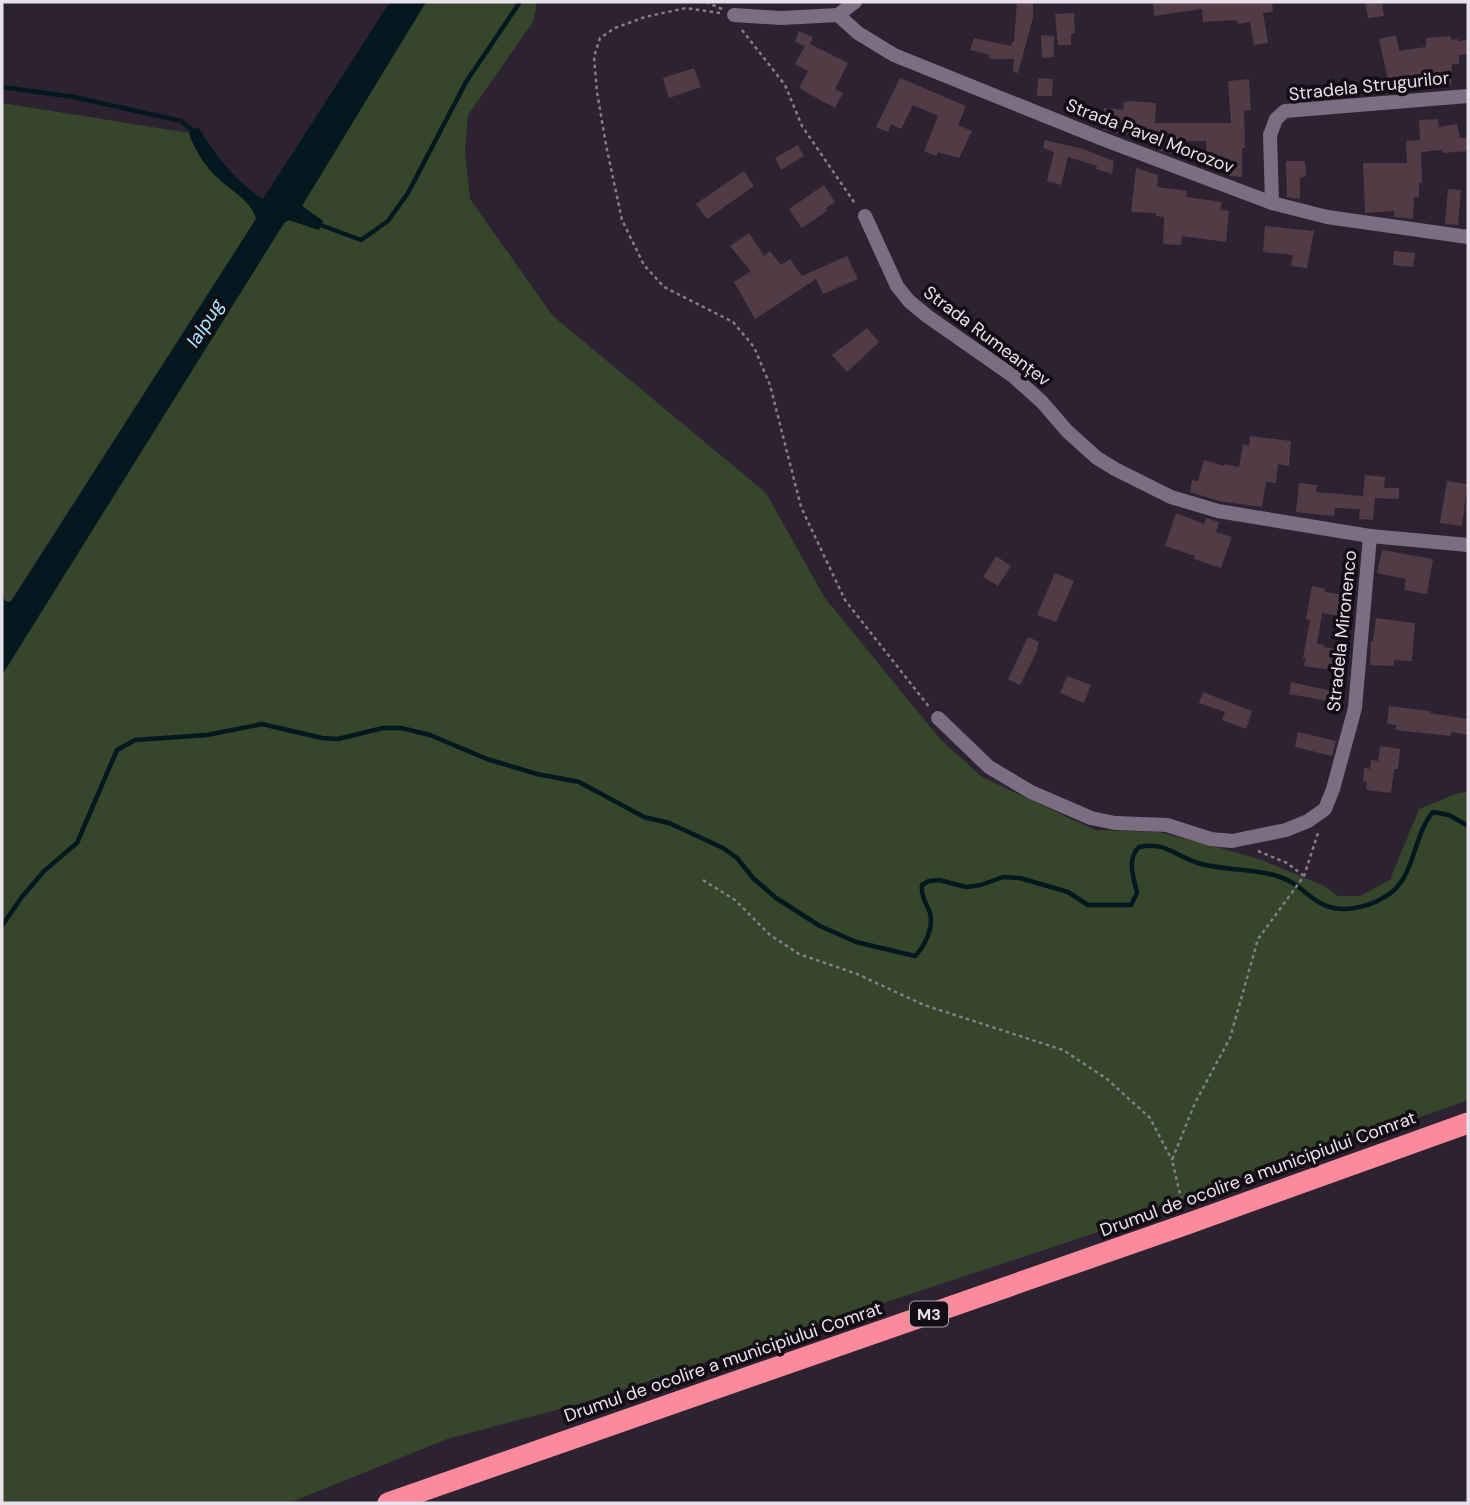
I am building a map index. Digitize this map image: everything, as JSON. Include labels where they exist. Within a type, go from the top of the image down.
[{"type":"highway","name":"Drumul de ocolire a municipiului Comrat","points":[[388,1503],[1468,1123]]},
{"type":"street","points":[[734,15],[781,18],[838,15],[855,2]]},
{"type":"street","name":"Strada Pavel Morozov","points":[[838,15],[858,33],[894,55],[1100,138],[1272,202],[1327,217],[1468,237]]},
{"type":"street","name":"Stradela Strugurilor","points":[[1272,202],[1270,135],[1276,118],[1285,111],[1468,96]]},
{"type":"street","name":"Strada Rumeanțev","points":[[865,216],[897,286],[909,301],[1013,376],[1097,458],[1171,497],[1192,504],[1291,524],[1370,536],[1468,545]]},
{"type":"street","name":"Stradela Mironenco","points":[[1325,809],[1342,762],[1355,708],[1370,536]]},
{"type":"street","points":[[938,718],[989,767],[1031,792],[1091,818],[1115,823],[1167,825],[1211,839],[1240,839],[1286,830],[1308,821],[1325,809]]},
{"type":"path","points":[[706,2],[734,15],[745,37],[772,66],[785,85],[802,126],[865,216]]},
{"type":"path","points":[[734,15],[685,8],[645,17],[615,28],[600,38],[594,57],[597,92],[622,220],[644,265],[664,288],[733,322],[754,347],[770,385],[801,507],[845,600],[938,718]]},
{"type":"path","points":[[1172,1160],[1195,1103],[1230,1038],[1258,939],[1303,877],[1325,809]]},
{"type":"path","points":[[1240,839],[1248,848],[1287,863],[1303,877]]},
{"type":"path","points":[[703,880],[735,900],[770,935],[799,954],[857,974],[924,1004],[1063,1050],[1107,1079],[1150,1118],[1172,1160],[1187,1224]]},
{"type":"green space","points":[[426,2],[537,2],[533,22],[468,115],[465,151],[470,199],[553,316],[766,493],[825,598],[940,739],[982,777],[1095,830],[1158,832],[1199,842],[1262,860],[1324,886],[1338,896],[1360,896],[1390,880],[1419,809],[1458,793],[1468,792],[1468,1100],[1128,1222],[579,1404],[447,1439],[289,1503],[2,1503],[2,675],[284,223],[289,220],[318,230],[323,221],[301,206]]},
{"type":"green space","points":[[2,103],[189,133],[208,167],[249,205],[256,219],[10,602],[5,601],[2,593]]},
{"type":"water","name":"Ialpug","points":[[390,2],[426,2],[302,206],[323,221],[319,230],[289,220],[284,223],[2,675],[2,593],[5,601],[11,602],[256,219],[249,205],[208,167],[189,133],[198,127],[226,167],[263,199]]},
{"type":"building","points":[[1017,2],[1033,2],[1033,18],[1018,73],[1013,72],[1014,59],[989,59],[990,55],[970,50],[974,38],[1011,46],[1014,42]]},
{"type":"building","points":[[1153,2],[1272,2],[1273,12],[1263,13],[1268,43],[1254,45],[1250,22],[1203,22],[1202,9],[1154,16]]},
{"type":"building","points":[[1365,2],[1382,2],[1384,16],[1368,18]]},
{"type":"building","points":[[1074,13],[1075,33],[1071,34],[1071,45],[1058,45],[1055,14]]},
{"type":"building","points":[[799,31],[813,37],[810,44],[848,63],[835,89],[843,93],[835,108],[799,88],[808,71],[795,64],[805,46],[795,42]]},
{"type":"building","points":[[1041,35],[1054,36],[1054,57],[1042,58]]},
{"type":"building","points":[[1396,35],[1399,51],[1426,47],[1426,38],[1451,36],[1451,40],[1468,40],[1468,54],[1459,55],[1459,64],[1452,64],[1451,85],[1410,88],[1391,93],[1379,39]]},
{"type":"building","points":[[694,68],[701,87],[669,98],[663,78]]},
{"type":"building","points":[[900,78],[966,106],[958,125],[972,131],[959,158],[938,152],[936,156],[924,151],[938,116],[913,105],[901,129],[891,124],[888,132],[876,127]]},
{"type":"building","points":[[1038,78],[1053,79],[1052,96],[1037,96]]},
{"type":"building","points":[[1249,79],[1251,110],[1244,111],[1245,148],[1242,148],[1242,177],[1229,176],[1229,168],[1207,168],[1206,141],[1181,141],[1179,154],[1167,153],[1158,150],[1159,136],[1114,133],[1103,129],[1104,108],[1123,110],[1124,102],[1132,101],[1156,103],[1155,123],[1231,123],[1228,81]]},
{"type":"building","points":[[1438,119],[1439,127],[1457,124],[1460,138],[1468,138],[1468,151],[1421,152],[1422,183],[1419,183],[1419,197],[1414,197],[1413,219],[1394,217],[1394,211],[1365,213],[1363,163],[1407,163],[1406,141],[1420,140],[1419,120]]},
{"type":"building","points":[[1045,140],[1083,149],[1114,161],[1112,174],[1068,157],[1061,185],[1047,181],[1054,152],[1043,148]]},
{"type":"building","points":[[798,145],[804,156],[781,170],[775,158]]},
{"type":"building","points":[[1286,161],[1305,161],[1306,176],[1300,178],[1300,199],[1287,197]]},
{"type":"building","points":[[1136,168],[1158,175],[1157,187],[1187,191],[1186,197],[1222,202],[1220,210],[1229,211],[1226,242],[1182,236],[1181,245],[1163,244],[1164,217],[1156,216],[1156,213],[1131,212]]},
{"type":"building","points":[[744,171],[754,186],[707,219],[696,204]]},
{"type":"building","points":[[824,185],[835,202],[826,208],[827,211],[802,228],[789,209]]},
{"type":"building","points":[[1448,189],[1461,190],[1458,225],[1445,224]]},
{"type":"building","points":[[1265,226],[1314,231],[1307,268],[1291,266],[1293,255],[1263,252]]},
{"type":"building","points":[[749,233],[764,256],[770,251],[781,265],[790,259],[802,276],[847,256],[858,279],[823,294],[816,279],[755,319],[734,282],[751,271],[730,246]]},
{"type":"building","points":[[1394,251],[1415,253],[1413,267],[1393,265]]},
{"type":"building","points":[[867,328],[879,342],[847,372],[832,355]]},
{"type":"building","points":[[1250,436],[1291,441],[1289,466],[1278,464],[1276,483],[1266,482],[1262,507],[1219,501],[1190,492],[1192,480],[1198,481],[1204,460],[1239,467],[1243,444],[1249,446]]},
{"type":"building","points":[[1365,475],[1385,477],[1384,488],[1399,488],[1399,499],[1375,498],[1373,520],[1359,519],[1360,509],[1335,508],[1334,516],[1296,512],[1299,483],[1317,485],[1316,492],[1363,496]]},
{"type":"building","points":[[1447,481],[1467,484],[1462,526],[1440,523]]},
{"type":"building","points":[[1176,513],[1204,524],[1206,518],[1219,522],[1216,532],[1232,537],[1221,568],[1165,546]]},
{"type":"building","points":[[1382,550],[1433,559],[1427,594],[1404,590],[1406,579],[1377,573]]},
{"type":"building","points":[[996,556],[1011,566],[998,586],[983,577]]},
{"type":"building","points":[[1055,573],[1074,581],[1056,622],[1037,615]]},
{"type":"building","points":[[1312,586],[1326,589],[1325,592],[1349,596],[1345,617],[1322,613],[1317,644],[1349,651],[1345,672],[1304,666],[1310,620],[1306,619]]},
{"type":"building","points":[[1376,618],[1415,623],[1412,661],[1394,660],[1394,666],[1370,665]]},
{"type":"building","points":[[1028,637],[1039,642],[1038,649],[1020,685],[1008,679]]},
{"type":"building","points":[[1067,676],[1091,685],[1084,703],[1060,693]]},
{"type":"building","points":[[1291,682],[1336,692],[1334,702],[1289,694]]},
{"type":"building","points":[[1203,692],[1252,711],[1246,729],[1222,720],[1225,712],[1199,703]]},
{"type":"building","points":[[1389,706],[1468,719],[1468,735],[1451,732],[1451,736],[1395,730],[1396,725],[1387,724]]},
{"type":"building","points":[[1298,732],[1336,741],[1332,756],[1295,747]]},
{"type":"building","points":[[1380,746],[1400,749],[1391,793],[1366,790],[1367,782],[1363,781],[1364,768],[1370,769],[1371,760],[1378,761]]},
{"type":"waterway","points":[[318,224],[361,240],[388,221],[408,193],[466,82],[520,2]]},
{"type":"waterway","points":[[2,87],[74,97],[181,121],[196,133]]},
{"type":"waterway","points":[[2,926],[44,871],[77,843],[117,750],[135,740],[207,735],[262,724],[322,738],[338,739],[383,728],[401,728],[430,735],[487,759],[537,774],[579,782],[644,817],[669,823],[723,848],[737,858],[753,878],[776,898],[820,926],[856,942],[915,956],[930,930],[931,918],[922,889],[922,885],[929,881],[939,880],[966,887],[1003,877],[1020,878],[1068,892],[1088,905],[1131,905],[1137,893],[1132,869],[1135,852],[1139,847],[1156,846],[1208,866],[1277,876],[1291,882],[1322,904],[1349,909],[1376,901],[1400,884],[1433,812],[1449,815],[1468,826]]}]
